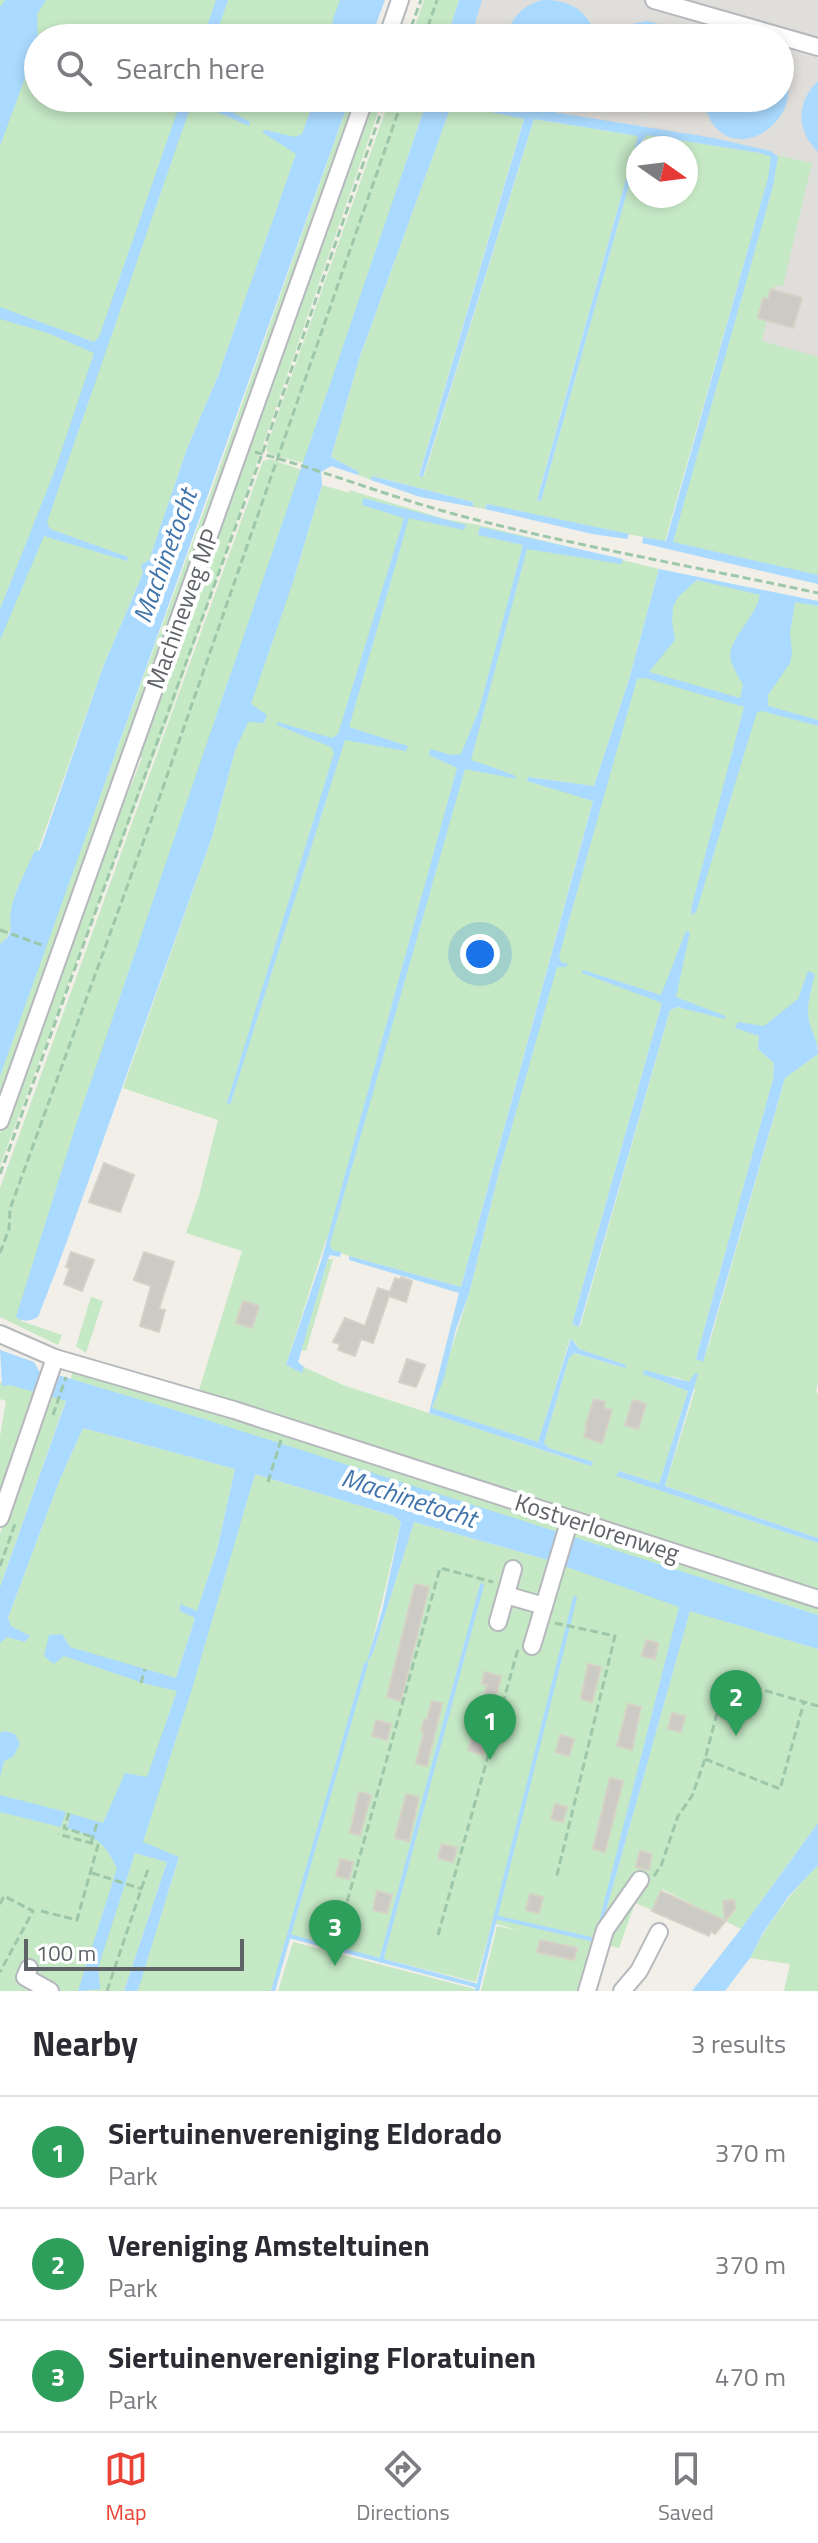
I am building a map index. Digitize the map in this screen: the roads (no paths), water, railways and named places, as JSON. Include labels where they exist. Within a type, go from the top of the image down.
[{"type":"street","points":[[392,24],[400,0]]},
{"type":"street","points":[[654,0],[738,24]]},
{"type":"street","points":[[794,40],[818,47]]},
{"type":"street","name":"Machineweg MP","points":[[0,1121],[360,112]]},
{"type":"street","points":[[0,1334],[57,1369],[51,1396],[0,1518]]},
{"type":"street","name":"Kostverlorenweg","points":[[57,1369],[234,1410],[568,1526],[818,1599]]},
{"type":"street","points":[[532,1646],[568,1526]]},
{"type":"street","points":[[498,1622],[513,1569]]},
{"type":"street","points":[[507,1591],[544,1606]]},
{"type":"street","points":[[587,1991],[605,1930],[640,1880]]},
{"type":"street","points":[[622,1991],[639,1971],[659,1932]]},
{"type":"street","points":[[29,1968],[25,1977],[50,1991]]},
{"type":"water","points":[[5,0],[46,0],[37,14],[37,24],[24,24],[24,80],[0,146],[0,7]]},
{"type":"water","points":[[216,0],[228,0],[220,24],[208,24]]},
{"type":"water","points":[[340,0],[385,0],[376,24],[332,24]]},
{"type":"water","points":[[459,0],[482,0],[475,24],[451,24]]},
{"type":"water","points":[[543,0],[562,2],[577,8],[591,24],[511,24],[518,13]]},
{"type":"water","points":[[647,21],[659,24],[631,24]]},
{"type":"water","points":[[818,81],[818,152],[806,135],[802,116],[806,98]]},
{"type":"water","points":[[177,112],[189,112],[47,522],[50,529],[128,557],[127,561],[44,536],[0,640],[0,609],[55,470],[94,353],[48,333],[0,319],[0,307],[94,342],[99,337]]},
{"type":"water","points":[[217,112],[232,112],[250,122],[249,126]]},
{"type":"water","name":"Machinetocht","points":[[310,112],[345,112],[0,1076],[0,944],[8,937],[11,928],[14,899],[34,852],[40,850],[103,667],[143,573],[141,565],[149,560],[296,154],[262,132],[265,130],[295,137],[302,134]]},
{"type":"water","points":[[423,112],[449,112],[359,359],[331,457],[359,472],[358,475],[331,466],[321,472],[322,485],[293,582],[251,704],[267,715],[264,723],[248,722],[235,751],[212,837],[59,1263],[38,1317],[22,1320],[16,1317],[75,1128]]},
{"type":"water","points":[[491,112],[552,112],[714,138],[771,151],[778,157],[773,186],[673,542],[818,575],[818,584],[642,543],[643,537],[666,541],[768,178],[771,157],[698,143],[698,136],[638,136],[534,119],[423,477],[419,476],[524,119]]},
{"type":"water","points":[[708,112],[781,112],[761,134],[744,139],[727,136],[712,123]]},
{"type":"water","points":[[626,179],[626,196],[541,501],[537,500]]},
{"type":"water","points":[[372,476],[473,502],[473,507],[420,497],[371,480]]},
{"type":"water","points":[[363,498],[466,525],[464,530],[409,518],[349,727],[408,746],[406,751],[345,740],[230,1105],[227,1103],[334,753],[331,747],[277,725],[277,722],[332,738],[338,734],[404,518],[362,505]]},
{"type":"water","points":[[487,504],[629,534],[627,539],[592,534],[485,509]]},
{"type":"water","points":[[480,527],[623,559],[621,564],[527,549],[471,760],[514,775],[517,779],[465,769],[330,1244],[332,1250],[341,1252],[340,1257],[330,1255],[328,1259],[298,1362],[304,1367],[302,1373],[286,1365],[322,1258],[457,768],[429,755],[430,749],[452,755],[461,754],[479,710],[523,545],[478,535]]},
{"type":"water","points":[[659,569],[818,601],[818,606],[795,602],[790,633],[790,663],[768,695],[768,706],[818,720],[818,726],[757,712],[696,912],[692,915],[691,909],[744,707],[645,678],[637,679],[559,956],[561,962],[568,964],[557,967],[499,1172],[469,1294],[432,1408],[538,1442],[571,1338],[579,1349],[626,1365],[625,1368],[574,1353],[569,1358],[544,1443],[549,1448],[593,1462],[591,1466],[429,1413],[459,1293],[349,1260],[349,1256],[461,1287],[593,801],[527,781],[528,777],[594,786],[630,676]],"holes":[[[697,580],[760,595],[730,653],[743,685],[740,698],[649,672],[675,640],[673,607],[678,597]]]},
{"type":"water","points":[[686,931],[690,932],[676,997],[725,1016],[725,1019],[677,1007],[670,1010],[579,1327],[572,1324],[662,1003],[582,973],[583,970],[661,995]]},
{"type":"water","points":[[808,971],[815,974],[808,1015],[818,1054],[785,1078],[703,1362],[696,1359],[773,1079],[774,1063],[758,1049],[759,1036],[735,1028],[738,1022],[764,1026],[798,999]]},
{"type":"water","name":"Machinetocht","points":[[0,1350],[34,1362],[43,1378],[53,1382],[58,1375],[191,1415],[818,1615],[818,1649],[690,1611],[602,1925],[599,1922],[679,1607],[545,1559],[414,1522],[373,1653],[366,1664],[383,1607],[401,1522],[394,1516],[255,1474],[143,1842],[179,1857],[139,1987],[137,1991],[124,1991],[167,1862],[135,1853],[98,1968],[100,1989],[78,1991],[117,1868],[98,1841],[67,1828],[71,1814],[103,1823],[125,1773],[147,1777],[177,1691],[143,1683],[64,1656],[54,1664],[44,1656],[49,1635],[62,1634],[70,1647],[176,1678],[195,1618],[180,1611],[180,1604],[197,1611],[217,1550],[235,1469],[83,1428],[60,1479],[8,1618],[11,1626],[30,1636],[25,1642],[7,1637],[0,1643],[0,1587],[66,1401],[10,1385],[2,1386]]},
{"type":"water","points":[[644,1370],[689,1382],[695,1373],[698,1374],[665,1486],[818,1538],[818,1543],[616,1476],[619,1471],[659,1484],[688,1391],[643,1374]]},
{"type":"water","points":[[0,1733],[15,1734],[20,1744],[13,1757],[4,1761],[0,1777]]},
{"type":"water","points":[[0,1795],[66,1812],[61,1827],[0,1812]]},
{"type":"water","points":[[818,1823],[818,1865],[788,1897],[750,1958],[725,1991],[692,1991],[741,1929]]},
{"type":"waterway","points":[[381,1961],[482,1585]]},
{"type":"waterway","points":[[477,1991],[575,1598]]},
{"type":"waterway","points":[[273,1991],[366,1664]]},
{"type":"waterway","points":[[495,1917],[591,1939]]},
{"type":"waterway","points":[[289,1936],[478,1986]]},
{"type":"place","name":"Vereniging Amsteltuinen","points":[[736,1736]]},
{"type":"place","name":"Siertuinenvereniging Eldorado","points":[[490,1760]]},
{"type":"place","name":"Siertuinenvereniging Floratuinen","points":[[335,1966]]}]
